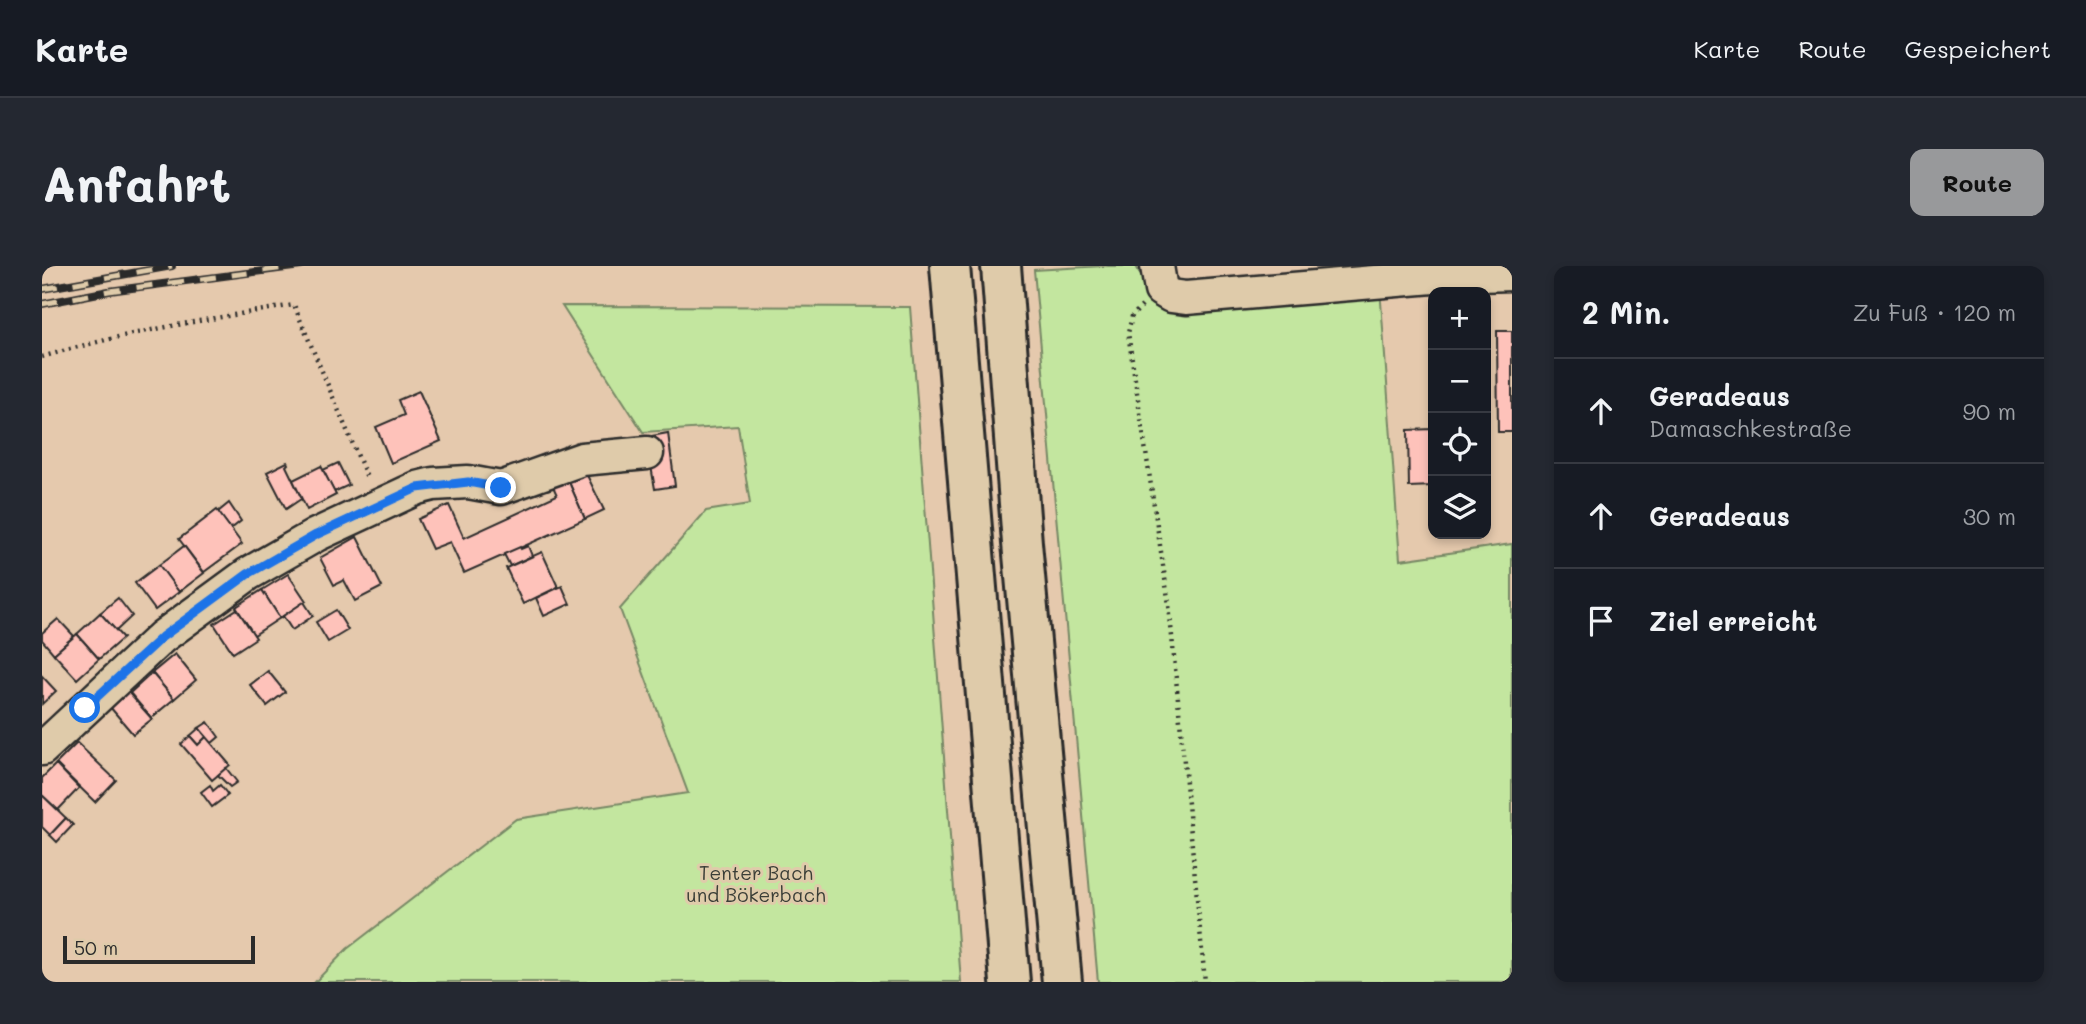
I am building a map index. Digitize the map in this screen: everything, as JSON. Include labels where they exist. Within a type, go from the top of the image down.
[{"type":"highway","points":[[950,266],[1010,982]]},
{"type":"highway","points":[[1001,266],[1022,543],[1062,982]]},
{"type":"street","points":[[1159,278],[1171,296],[1186,298],[1445,276],[1512,274]]},
{"type":"street","points":[[42,749],[162,637],[248,574],[316,535],[417,488],[433,484],[468,482],[501,488],[582,459],[647,453]]},
{"type":"path","points":[[1159,278],[1132,316],[1128,333],[1169,605],[1205,982]]},
{"type":"path","points":[[42,357],[184,322],[294,305],[378,505]]},
{"type":"green space","points":[[1136,266],[1155,304],[1380,288],[1400,560],[1512,544],[1512,982],[1098,982],[1034,270]]},
{"type":"green space","name":"Tenter Bach und Bökerbach","points":[[562,306],[910,307],[961,982],[315,982],[347,949],[516,819],[688,793],[620,609],[706,511],[750,504],[738,426],[643,432]]},
{"type":"building","points":[[1497,331],[1512,331],[1512,432],[1498,432]]},
{"type":"building","points":[[419,391],[441,441],[391,463],[376,427],[404,415],[398,400]]},
{"type":"building","points":[[1428,429],[1428,486],[1409,487],[1408,430]]},
{"type":"building","points":[[668,433],[675,486],[655,489],[646,437]]},
{"type":"building","points":[[287,462],[286,466],[303,501],[301,499],[286,509],[267,472]]},
{"type":"building","points":[[338,463],[349,485],[334,492],[323,470]]},
{"type":"building","points":[[582,465],[604,510],[585,519],[565,473]]},
{"type":"building","points":[[321,466],[336,495],[307,510],[293,480]]},
{"type":"building","points":[[565,473],[585,519],[464,573],[450,542],[432,549],[418,519],[449,505],[464,538],[557,495],[550,480]]},
{"type":"building","points":[[229,503],[241,521],[231,529],[218,512]]},
{"type":"building","points":[[217,510],[242,544],[204,572],[179,539]]},
{"type":"building","points":[[357,537],[382,587],[355,601],[344,580],[334,585],[320,558]]},
{"type":"building","points":[[184,546],[204,573],[179,592],[159,565]]},
{"type":"building","points":[[528,546],[532,556],[510,566],[504,554]]},
{"type":"building","points":[[542,552],[558,587],[523,604],[506,568]]},
{"type":"building","points":[[159,565],[179,592],[155,610],[135,583]]},
{"type":"building","points":[[288,574],[306,601],[280,618],[262,590]]},
{"type":"building","points":[[562,586],[570,604],[544,616],[536,598]]},
{"type":"building","points":[[262,590],[280,618],[254,635],[236,607]]},
{"type":"building","points":[[118,598],[132,616],[116,631],[100,613]]},
{"type":"building","points":[[304,602],[313,616],[292,630],[283,616]]},
{"type":"building","points":[[237,609],[256,638],[233,653],[214,624]]},
{"type":"building","points":[[336,610],[348,630],[328,642],[316,622]]},
{"type":"building","points":[[100,613],[123,638],[99,659],[77,634]]},
{"type":"building","points":[[58,619],[74,636],[54,654],[42,640],[42,633]]},
{"type":"building","points":[[77,634],[99,659],[77,679],[54,654]]},
{"type":"building","points":[[175,654],[196,680],[174,699],[152,673]]},
{"type":"building","points":[[268,671],[285,692],[267,706],[250,685]]},
{"type":"building","points":[[152,673],[174,699],[151,718],[130,693]]},
{"type":"building","points":[[42,676],[56,691],[42,704]]},
{"type":"building","points":[[128,692],[152,719],[133,734],[110,707]]},
{"type":"building","points":[[208,722],[219,737],[212,743],[199,728]]},
{"type":"building","points":[[199,728],[206,737],[198,745],[190,736]]},
{"type":"building","points":[[190,736],[198,745],[206,737],[230,765],[212,780],[181,744]]},
{"type":"building","points":[[77,743],[116,780],[95,802],[56,764]]},
{"type":"building","points":[[56,764],[79,788],[58,810],[42,795],[42,778]]},
{"type":"building","points":[[226,768],[237,782],[230,787],[218,775]]},
{"type":"building","points":[[210,785],[213,791],[220,785],[228,795],[212,807],[201,792]]},
{"type":"building","points":[[42,795],[66,818],[50,835],[42,827]]},
{"type":"building","points":[[66,818],[73,825],[57,842],[50,835]]},
{"type":"railway","points":[[42,289],[172,266]]},
{"type":"railway","points":[[42,304],[109,291],[301,266]]},
{"type":"route","points":[[85,708],[162,637],[248,574],[316,535],[417,488],[433,484],[468,482],[501,488]]}]
